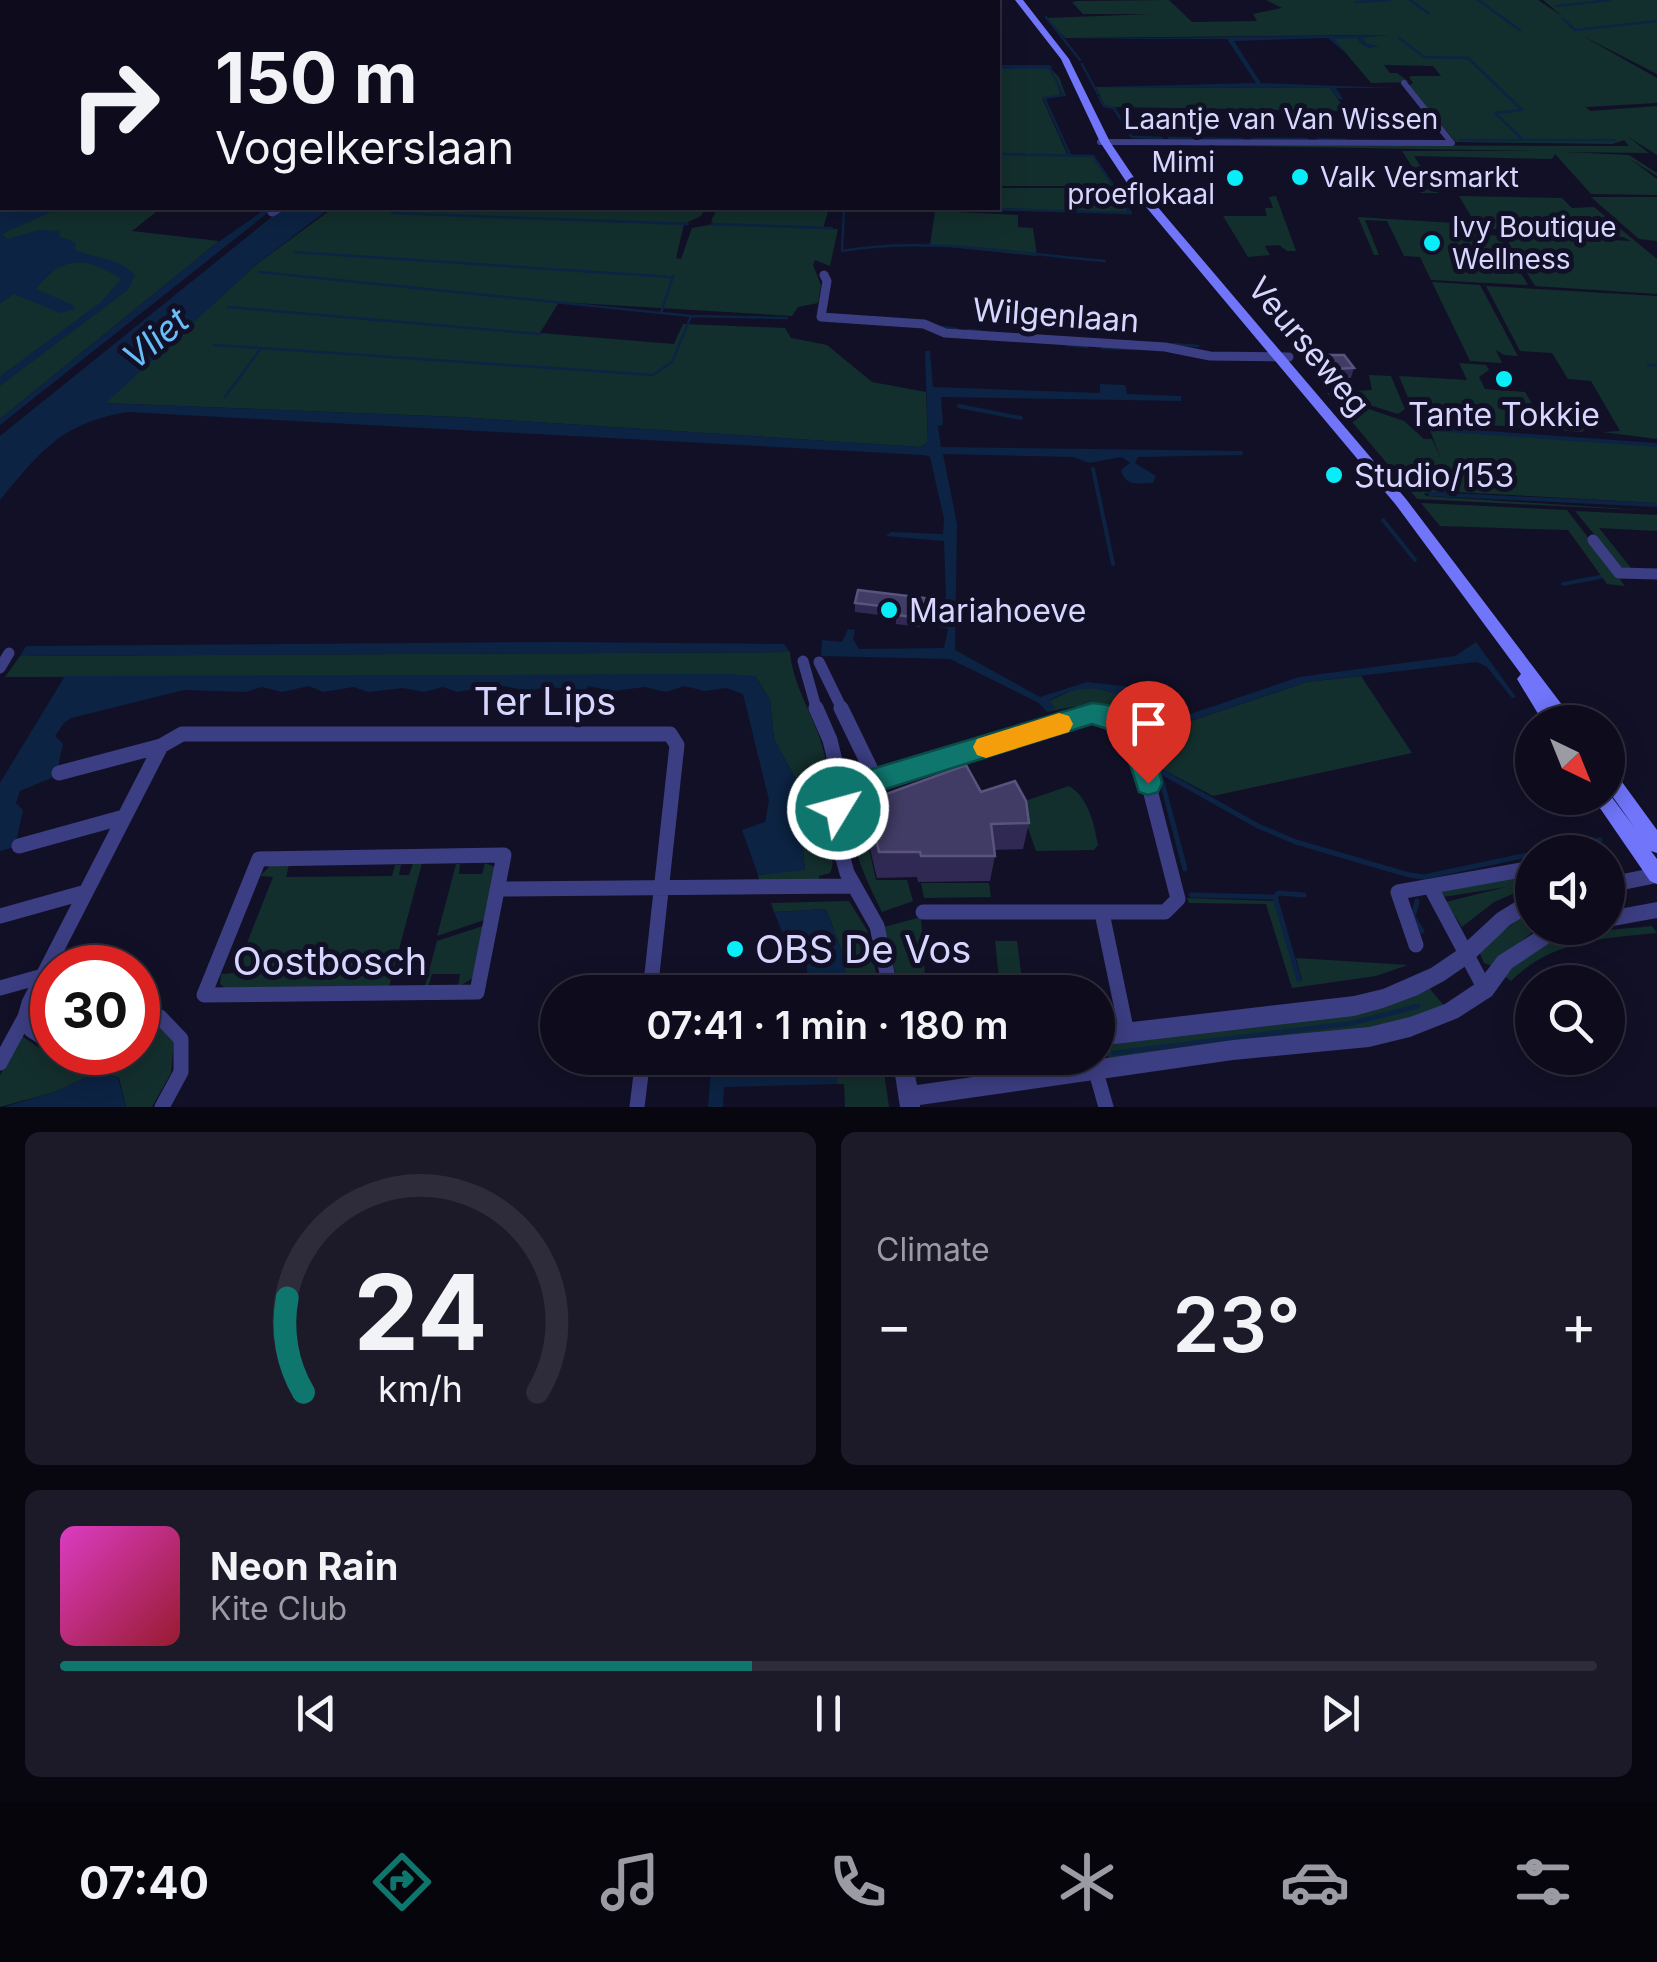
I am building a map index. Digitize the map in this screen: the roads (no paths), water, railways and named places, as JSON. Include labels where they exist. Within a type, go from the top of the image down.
[{"type":"main road","name":"Veurseweg","points":[[1010,0],[1029,17]]},
{"type":"main road","name":"Veurseweg","points":[[1019,0],[1073,72],[1104,146],[1135,187],[1401,502],[1554,705]]},
{"type":"main road","name":"Veurseweg","points":[[1279,357],[1541,705]]},
{"type":"main road","points":[[1625,800],[1657,845]]},
{"type":"main road","points":[[1614,815],[1657,875]]},
{"type":"street","name":"Laantje van Van Wissen","points":[[1104,146],[1452,144],[1404,83]]},
{"type":"street","points":[[820,318],[827,282],[824,276]]},
{"type":"street","name":"Wilgenlaan","points":[[808,312],[820,318],[924,324],[945,333],[1279,357]]},
{"type":"street","points":[[1593,540],[1620,573],[1657,574]]},
{"type":"street","points":[[0,668],[9,653]]},
{"type":"street","points":[[803,661],[808,689],[830,740],[842,790],[838,809],[841,851],[854,886],[876,926],[887,975]]},
{"type":"street","points":[[819,662],[877,782]]},
{"type":"street","points":[[842,790],[1092,714],[1120,718],[1136,735],[1178,899],[1165,912],[922,912]]},
{"type":"street","name":"Ter Lips","points":[[59,774],[160,746],[168,738],[184,734],[670,734],[677,746],[652,975]]},
{"type":"street","points":[[59,945],[160,746]]},
{"type":"street","points":[[20,846],[124,818]]},
{"type":"street","name":"Oostbosch","points":[[504,855],[498,888],[476,992],[204,995],[259,859],[504,855]]},
{"type":"street","points":[[1416,945],[1398,892],[1515,871]]},
{"type":"street","points":[[1625,882],[1657,875]]},
{"type":"street","points":[[498,888],[854,886]]},
{"type":"street","points":[[1431,888],[1485,989]]},
{"type":"street","points":[[0,916],[86,892]]},
{"type":"street","points":[[1625,916],[1657,910]]},
{"type":"street","points":[[1102,913],[1127,1033]]},
{"type":"street","points":[[1115,1034],[1354,1006],[1388,998],[1426,982],[1515,914]]},
{"type":"street","points":[[1115,1062],[1369,1036],[1410,1027],[1452,1011],[1485,989],[1505,962],[1532,945]]},
{"type":"street","points":[[0,988],[30,980]]},
{"type":"street","points":[[0,1063],[30,1006]]},
{"type":"street","points":[[25,1017],[30,1030]]},
{"type":"street","points":[[160,1017],[181,1034],[184,1054],[181,1074],[162,1107]]},
{"type":"street","points":[[638,1107],[641,1075]]},
{"type":"street","points":[[905,1075],[909,1102],[1040,1075]]},
{"type":"street","points":[[1097,1075],[1106,1107]]},
{"type":"water","points":[[1388,35],[1363,38],[1364,43],[1380,46],[1369,48],[1359,43],[1358,38],[1334,39],[1348,55],[1328,38],[1234,41],[1261,83],[1397,88],[1336,88],[1343,99],[1338,99],[1330,88],[1096,87],[1256,83],[1227,39],[1063,39]]},
{"type":"water","points":[[0,210],[56,210],[2,234],[7,239],[39,230],[60,231],[59,236],[76,243],[75,250],[115,262],[135,275],[128,290],[0,386],[0,376],[101,302],[121,279],[85,263],[65,265],[36,289],[75,309],[60,313],[14,294],[0,304]]},
{"type":"water","points":[[264,210],[271,210],[0,425],[0,419],[214,245]]},
{"type":"water","name":"Vliet","points":[[281,210],[327,210],[257,264],[106,403],[458,417],[920,447],[928,442],[925,351],[930,351],[933,387],[1100,393],[1100,384],[1125,385],[1127,394],[1181,396],[1181,401],[941,397],[941,447],[1242,451],[1243,455],[1138,457],[1135,463],[1156,476],[1153,483],[1137,483],[1129,482],[1123,475],[1121,470],[1130,463],[1122,457],[1089,463],[1073,457],[943,454],[957,524],[955,650],[1040,697],[1087,682],[1141,688],[1130,702],[1100,690],[1071,691],[1050,700],[1055,709],[1047,712],[1039,703],[950,659],[821,656],[822,640],[842,642],[848,629],[855,630],[853,639],[859,649],[944,648],[948,629],[939,627],[946,596],[944,541],[886,536],[891,532],[943,534],[944,519],[930,457],[924,455],[128,412],[86,424],[54,442],[0,500],[0,436]]},
{"type":"water","points":[[1476,642],[1516,697],[1512,698],[1487,667],[1477,662],[1307,682],[1154,733],[1135,714],[1152,727],[1299,677],[1455,656]]},
{"type":"water","points":[[784,644],[790,652],[20,656],[26,646]]},
{"type":"water","points":[[65,676],[755,676],[770,700],[774,739],[804,794],[805,817],[801,824],[805,870],[758,875],[742,830],[765,822],[769,800],[743,694],[726,688],[705,691],[684,686],[666,692],[645,687],[613,691],[588,686],[586,690],[546,687],[529,691],[498,685],[457,692],[443,687],[424,692],[403,688],[368,692],[354,687],[323,692],[309,686],[282,692],[262,687],[245,692],[184,690],[64,723],[55,736],[63,744],[56,776],[20,791],[16,803],[23,810],[15,847],[0,851],[0,783]]},
{"type":"water","points":[[826,909],[845,961],[846,975],[807,975],[807,948],[790,951],[774,912]]},
{"type":"water","points":[[91,1075],[110,1075],[118,1078],[126,1107],[4,1107],[55,1092]]},
{"type":"water","points":[[711,1075],[836,1075],[837,1084],[724,1087],[723,1107],[708,1107]]},
{"type":"waterway","points":[[1356,2],[1390,0]]},
{"type":"waterway","points":[[1410,0],[1428,13]]},
{"type":"waterway","points":[[1478,0],[1520,30]]},
{"type":"waterway","points":[[1557,6],[1610,0]]},
{"type":"waterway","points":[[1046,17],[1080,60]]},
{"type":"waterway","points":[[1563,19],[1575,30],[1657,21]]},
{"type":"waterway","points":[[1399,38],[1424,57],[1468,58],[1522,110],[1495,113],[1523,140]]},
{"type":"waterway","points":[[1082,64],[1098,94]]},
{"type":"waterway","points":[[1000,67],[1049,67]]},
{"type":"waterway","points":[[1049,67],[1053,75]]},
{"type":"waterway","points":[[1055,78],[1063,95],[1044,98],[1070,155]]},
{"type":"waterway","points":[[1099,97],[1104,106],[1114,108],[1131,136]]},
{"type":"waterway","points":[[1133,137],[1162,138]]},
{"type":"waterway","points":[[1169,138],[1242,139]]},
{"type":"waterway","points":[[1252,139],[1307,139]]},
{"type":"waterway","points":[[1318,139],[1346,140]]},
{"type":"waterway","points":[[1460,140],[1523,140]]},
{"type":"waterway","points":[[1523,140],[1615,140]]},
{"type":"waterway","points":[[1000,154],[1093,156],[1113,185]]},
{"type":"waterway","points":[[1000,209],[1131,213],[1115,189]]},
{"type":"waterway","points":[[844,210],[842,251],[940,246],[1105,261]]},
{"type":"waterway","points":[[392,213],[688,224]]},
{"type":"waterway","points":[[1548,235],[1549,218]]},
{"type":"waterway","points":[[1564,221],[1589,238]]},
{"type":"waterway","points":[[712,224],[832,228]]},
{"type":"waterway","points":[[294,252],[672,277]]},
{"type":"waterway","points":[[259,272],[661,313]]},
{"type":"waterway","points":[[661,313],[673,276]]},
{"type":"waterway","points":[[228,307],[540,334]]},
{"type":"waterway","points":[[661,313],[691,316]]},
{"type":"waterway","points":[[261,348],[653,375],[672,362],[691,316]]},
{"type":"waterway","points":[[691,316],[787,318]]},
{"type":"waterway","points":[[942,327],[957,329]]},
{"type":"waterway","points":[[968,330],[981,331]]},
{"type":"waterway","points":[[1172,344],[1198,346]]},
{"type":"waterway","points":[[214,345],[261,348]]},
{"type":"waterway","points":[[1067,345],[1087,347]]},
{"type":"waterway","points":[[225,397],[261,348]]},
{"type":"waterway","points":[[1102,348],[1133,349]]},
{"type":"waterway","points":[[1648,365],[1657,365]]},
{"type":"waterway","points":[[963,408],[959,406],[1021,418]]},
{"type":"waterway","points":[[1433,429],[1657,445]]},
{"type":"waterway","points":[[1093,469],[1113,564]]},
{"type":"waterway","points":[[1430,494],[1657,505]]},
{"type":"waterway","points":[[1383,520],[1415,560]]},
{"type":"waterway","points":[[1563,584],[1600,577]]},
{"type":"waterway","points":[[1148,729],[1185,869]]},
{"type":"waterway","points":[[1160,771],[1258,826],[1296,842],[1409,875],[1424,877],[1515,858]]},
{"type":"waterway","points":[[1275,897],[1278,893],[1304,895]]},
{"type":"waterway","points":[[1191,895],[1275,897]]},
{"type":"waterway","points":[[1275,897],[1299,980]]},
{"type":"waterway","points":[[1417,901],[1413,917],[1422,931]]},
{"type":"waterway","points":[[1115,1053],[1353,1023],[1418,1006]]},
{"type":"place","name":"Valk Versmarkt","points":[[1300,177]]},
{"type":"place","name":"Mimi proeflokaal","points":[[1235,178]]},
{"type":"place","name":"Ivy Boutique Wellness","points":[[1432,243]]},
{"type":"place","name":"Tante Tokkie","points":[[1504,379]]},
{"type":"place","name":"Studio/153","points":[[1334,475]]},
{"type":"place","name":"Mariahoeve","points":[[889,610]]},
{"type":"place","name":"OBS De Vos","points":[[735,949]]}]
